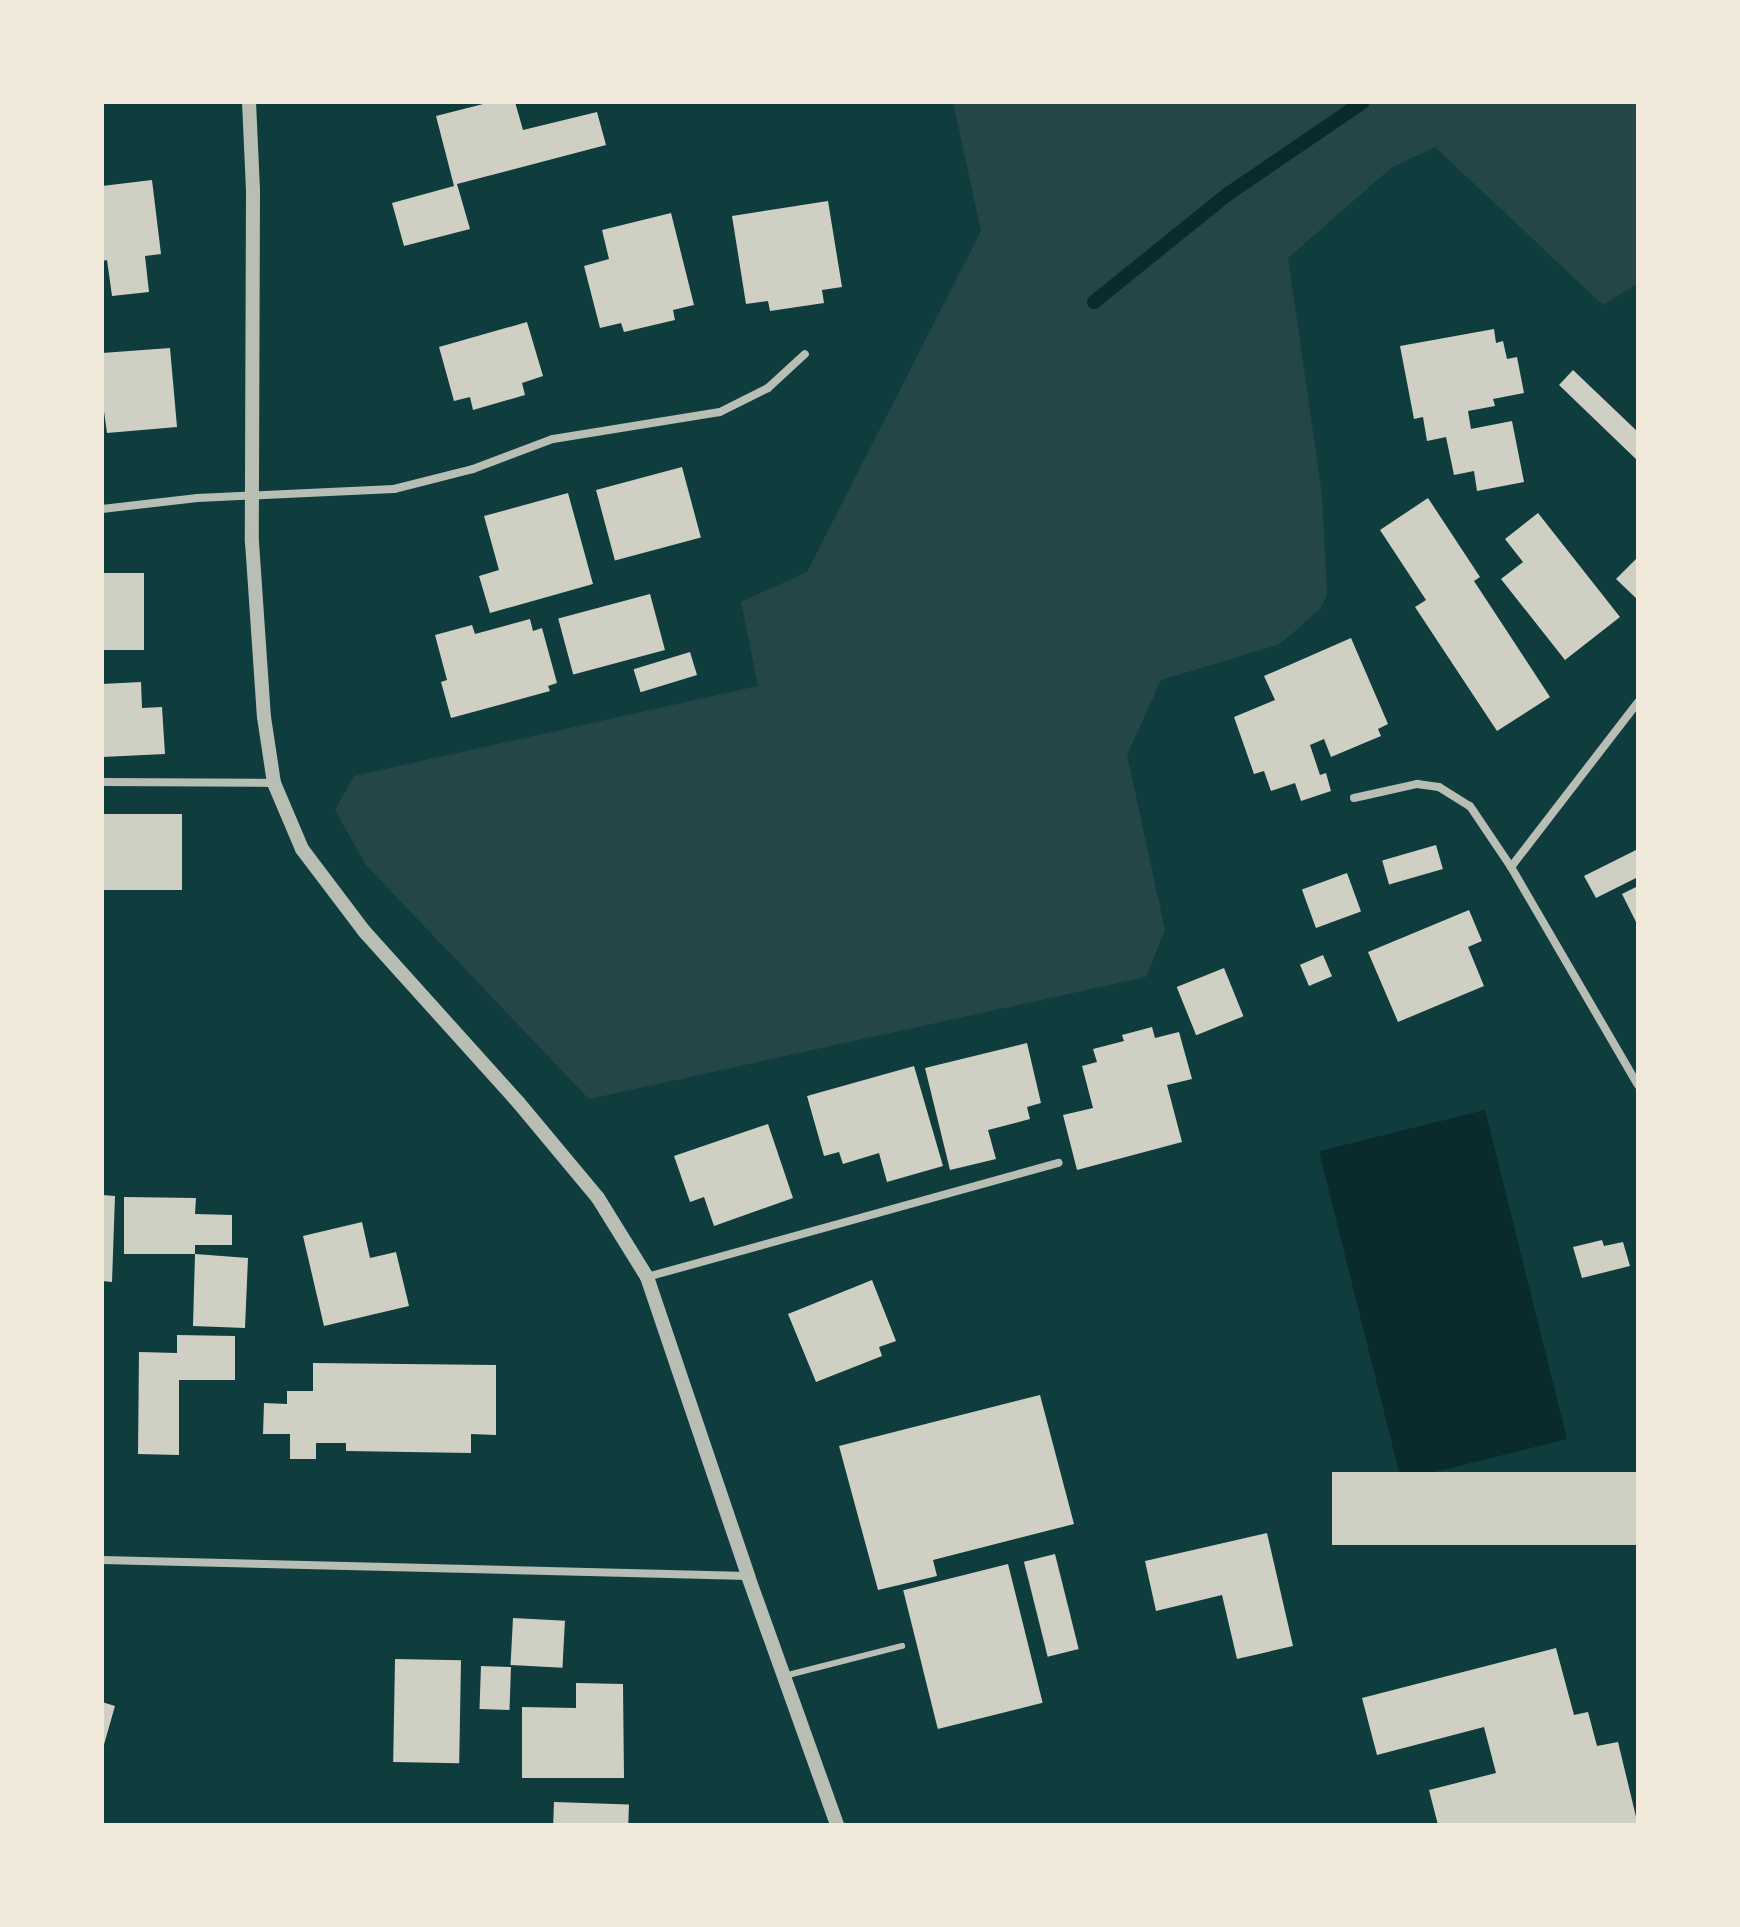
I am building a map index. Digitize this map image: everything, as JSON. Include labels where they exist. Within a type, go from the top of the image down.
[{"type":"street","points":[[249,102],[253,190],[252,542],[262,701],[274,783],[302,849],[311,861],[364,931],[518,1102],[598,1198],[647,1277],[748,1576],[837,1825]]},
{"type":"street","points":[[102,509],[253,495],[394,489],[473,469],[553,439],[720,412],[768,388],[805,354]]},
{"type":"street","points":[[1511,867],[1638,702]]},
{"type":"street","points":[[102,782],[274,783]]},
{"type":"street","points":[[1354,798],[1417,784],[1449,791],[1470,806],[1511,867],[1638,1085]]},
{"type":"street","points":[[647,1277],[1059,1163]]},
{"type":"street","points":[[102,1560],[748,1576]]},
{"type":"lane","points":[[784,1676],[902,1646]]},
{"type":"shaded area","points":[[953,102],[1638,102],[1638,283],[1603,305],[1435,147],[1391,168],[1288,258],[1322,495],[1327,595],[1320,609],[1280,644],[1161,680],[1127,755],[1165,930],[1146,977],[589,1099],[366,865],[335,810],[354,776],[758,686],[741,602],[807,572],[981,231]]},
{"type":"shaded area","points":[[1485,1110],[1567,1439],[1401,1480],[1319,1151]]},
{"type":"building","points":[[491,102],[515,102],[523,130],[597,112],[606,145],[457,184],[470,229],[404,246],[392,203],[454,186],[436,116]]},
{"type":"building","points":[[152,180],[161,254],[145,256],[149,292],[112,296],[107,260],[102,261],[102,186]]},
{"type":"building","points":[[828,201],[842,287],[822,290],[824,303],[770,311],[768,301],[746,304],[732,216]]},
{"type":"building","points":[[671,213],[694,305],[673,310],[675,320],[624,332],[621,323],[600,328],[584,266],[609,259],[602,230]]},
{"type":"building","points":[[527,322],[543,376],[522,383],[525,395],[473,410],[470,397],[454,401],[439,347]]},
{"type":"building","points":[[1494,329],[1496,343],[1503,341],[1507,359],[1517,357],[1524,393],[1493,399],[1495,406],[1468,411],[1471,429],[1512,421],[1524,482],[1477,491],[1474,471],[1454,475],[1446,437],[1427,441],[1423,417],[1414,419],[1400,346]]},
{"type":"building","points":[[170,348],[177,427],[107,433],[102,397],[102,353]]},
{"type":"building","points":[[1573,370],[1638,432],[1638,461],[1559,385]]},
{"type":"building","points":[[682,467],[701,538],[615,561],[596,490]]},
{"type":"building","points":[[568,493],[593,584],[490,613],[479,576],[499,570],[484,516]]},
{"type":"building","points":[[1428,498],[1480,577],[1474,581],[1550,697],[1497,731],[1415,607],[1426,600],[1380,530]]},
{"type":"building","points":[[1538,513],[1620,617],[1565,660],[1501,579],[1523,562],[1505,539]]},
{"type":"building","points":[[1638,557],[1638,600],[1616,579]]},
{"type":"building","points":[[102,573],[144,573],[144,650],[102,650]]},
{"type":"building","points":[[650,594],[665,650],[573,675],[558,619]]},
{"type":"building","points":[[530,619],[533,631],[542,628],[557,683],[548,686],[550,691],[451,718],[441,682],[447,680],[435,635],[472,625],[475,634]]},
{"type":"building","points":[[1351,638],[1388,724],[1378,729],[1381,736],[1331,757],[1324,739],[1310,745],[1320,775],[1326,773],[1331,791],[1301,801],[1295,783],[1271,791],[1264,771],[1254,774],[1234,717],[1275,700],[1264,676]]},
{"type":"building","points":[[690,652],[697,675],[641,692],[634,669]]},
{"type":"building","points":[[141,682],[142,708],[162,707],[165,754],[102,757],[102,684]]},
{"type":"building","points":[[102,814],[182,814],[182,890],[102,890]]},
{"type":"building","points":[[1436,845],[1443,869],[1389,884],[1382,860]]},
{"type":"building","points":[[1638,849],[1638,877],[1596,898],[1584,876]]},
{"type":"building","points":[[1347,873],[1361,912],[1316,928],[1302,889]]},
{"type":"building","points":[[1638,886],[1638,926],[1622,894]]},
{"type":"building","points":[[1469,910],[1482,941],[1468,947],[1484,986],[1398,1022],[1368,952]]},
{"type":"building","points":[[1323,955],[1332,976],[1309,986],[1300,965]]},
{"type":"building","points":[[1224,968],[1243,1016],[1196,1035],[1177,987]]},
{"type":"building","points":[[1152,1027],[1155,1038],[1179,1032],[1192,1079],[1167,1085],[1182,1142],[1077,1170],[1063,1115],[1093,1108],[1082,1066],[1097,1062],[1093,1049],[1124,1041],[1122,1035]]},
{"type":"building","points":[[1027,1043],[1041,1103],[1027,1107],[1030,1119],[988,1130],[996,1159],[950,1170],[925,1068]]},
{"type":"building","points":[[914,1066],[943,1166],[887,1182],[879,1153],[843,1164],[839,1152],[824,1156],[807,1096]]},
{"type":"building","points":[[768,1124],[793,1198],[714,1226],[704,1197],[690,1202],[674,1156]]},
{"type":"building","points":[[102,1195],[115,1196],[112,1282],[102,1281]]},
{"type":"building","points":[[124,1197],[196,1198],[195,1214],[232,1215],[232,1245],[195,1245],[195,1254],[124,1254]]},
{"type":"building","points":[[362,1222],[370,1258],[396,1252],[409,1306],[324,1326],[303,1236]]},
{"type":"building","points":[[1602,1240],[1604,1246],[1623,1242],[1630,1266],[1582,1278],[1573,1247]]},
{"type":"building","points":[[195,1254],[248,1258],[245,1328],[193,1326]]},
{"type":"building","points":[[872,1280],[896,1341],[879,1347],[882,1356],[816,1382],[788,1314]]},
{"type":"building","points":[[177,1335],[235,1336],[235,1380],[179,1380],[179,1455],[138,1454],[139,1352],[177,1353]]},
{"type":"building","points":[[313,1363],[496,1365],[496,1435],[471,1434],[471,1453],[346,1451],[346,1443],[316,1443],[316,1459],[290,1459],[290,1434],[263,1434],[264,1403],[287,1404],[287,1391],[313,1391]]},
{"type":"building","points":[[1040,1395],[1074,1524],[933,1560],[937,1576],[878,1590],[839,1446]]},
{"type":"building","points":[[1332,1472],[1638,1472],[1638,1545],[1332,1545]]},
{"type":"building","points":[[1267,1533],[1293,1646],[1237,1659],[1222,1595],[1156,1611],[1145,1561]]},
{"type":"building","points":[[1055,1554],[1079,1649],[1048,1657],[1024,1562]]},
{"type":"building","points":[[1008,1564],[1043,1703],[938,1729],[903,1590]]},
{"type":"building","points":[[513,1618],[565,1621],[562,1668],[511,1665]]},
{"type":"building","points":[[1556,1648],[1574,1715],[1588,1712],[1597,1746],[1618,1742],[1638,1825],[1438,1825],[1429,1790],[1496,1773],[1484,1727],[1377,1755],[1362,1698]]},
{"type":"building","points":[[395,1659],[461,1660],[459,1763],[393,1762]]},
{"type":"building","points":[[481,1666],[511,1667],[509,1710],[479,1709]]},
{"type":"building","points":[[576,1683],[623,1684],[624,1778],[522,1778],[522,1707],[576,1708]]},
{"type":"building","points":[[102,1702],[115,1706],[103,1748],[102,1748]]},
{"type":"building","points":[[554,1802],[629,1805],[628,1825],[553,1825]]},
{"type":"waterway","points":[[1094,302],[1228,194],[1363,102]]}]
